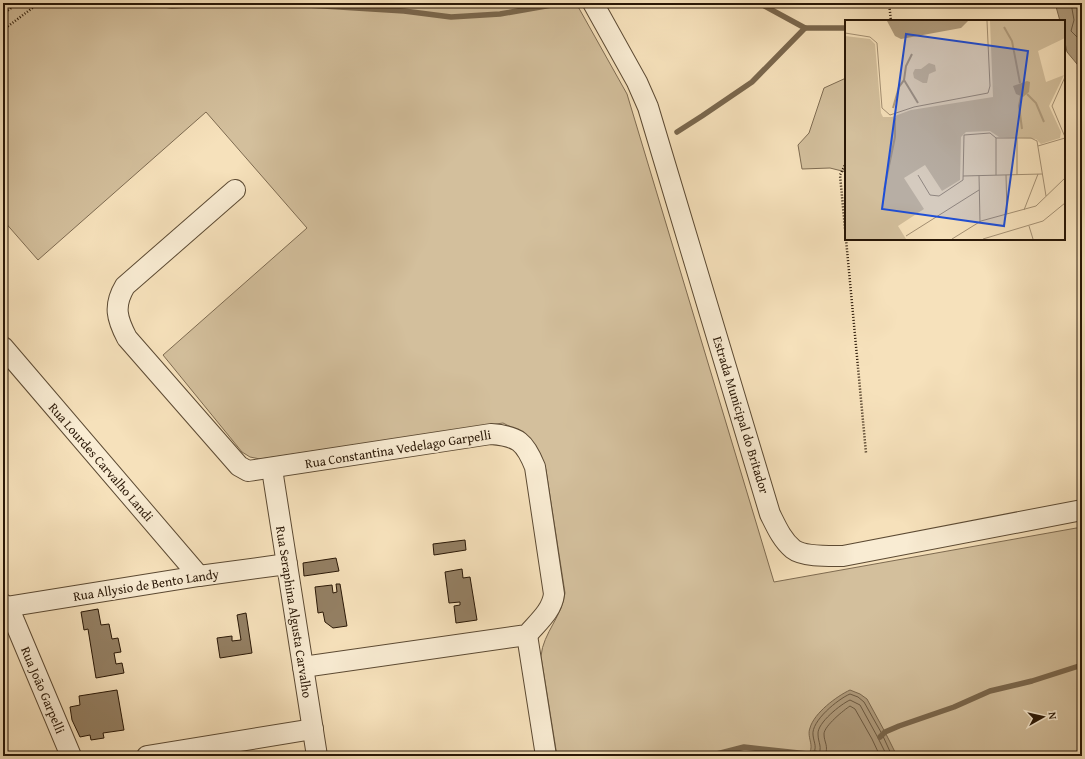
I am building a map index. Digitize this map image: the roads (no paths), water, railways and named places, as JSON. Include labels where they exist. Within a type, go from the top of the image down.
[{"type":"street","name":"Estrada Municipal do Britador","points":[[593,3],[637,82],[648,108],[770,514],[781,535],[794,550],[810,555],[843,556],[1082,510]]},
{"type":"street","name":"Rua Constantina Vedelago Garpelli","points":[[235,190],[125,286],[119,297],[117,311],[120,325],[127,338],[239,466],[248,471],[272,469],[491,434],[507,435],[518,441],[528,450],[536,467],[554,594],[550,609],[527,634]]},
{"type":"street","name":"Rua Lourdes Carvalho Landi","points":[[3,347],[199,576]]},
{"type":"street","name":"Rua Seraphina Algusta Carvalho","points":[[272,469],[317,756]]},
{"type":"street","name":"Rua Allysio de Bento Landy","points":[[5,606],[287,564]]},
{"type":"street","name":"Rua João Garpelli","points":[[5,606],[13,618],[71,756]]},
{"type":"street","points":[[303,667],[527,634],[546,756]]},
{"type":"street","points":[[147,756],[313,729]]},
{"type":"water","points":[[1055,3],[1082,3],[1082,70],[1067,52],[1065,43],[1065,20],[1060,20]]},
{"type":"water","points":[[850,690],[867,699],[897,756],[806,756],[811,750],[809,732],[812,722],[821,711],[839,696]]},
{"type":"waterway","points":[[152,3],[172,6],[224,3]]},
{"type":"waterway","points":[[275,3],[404,11],[451,17],[500,14],[563,3]]},
{"type":"waterway","points":[[759,3],[805,28],[845,28]]},
{"type":"waterway","points":[[677,132],[752,82],[805,28]]},
{"type":"waterway","points":[[880,737],[885,732],[899,726],[954,707],[990,691],[1032,681],[1082,665]]},
{"type":"waterway","points":[[709,756],[744,747],[808,754],[815,753]]}]
